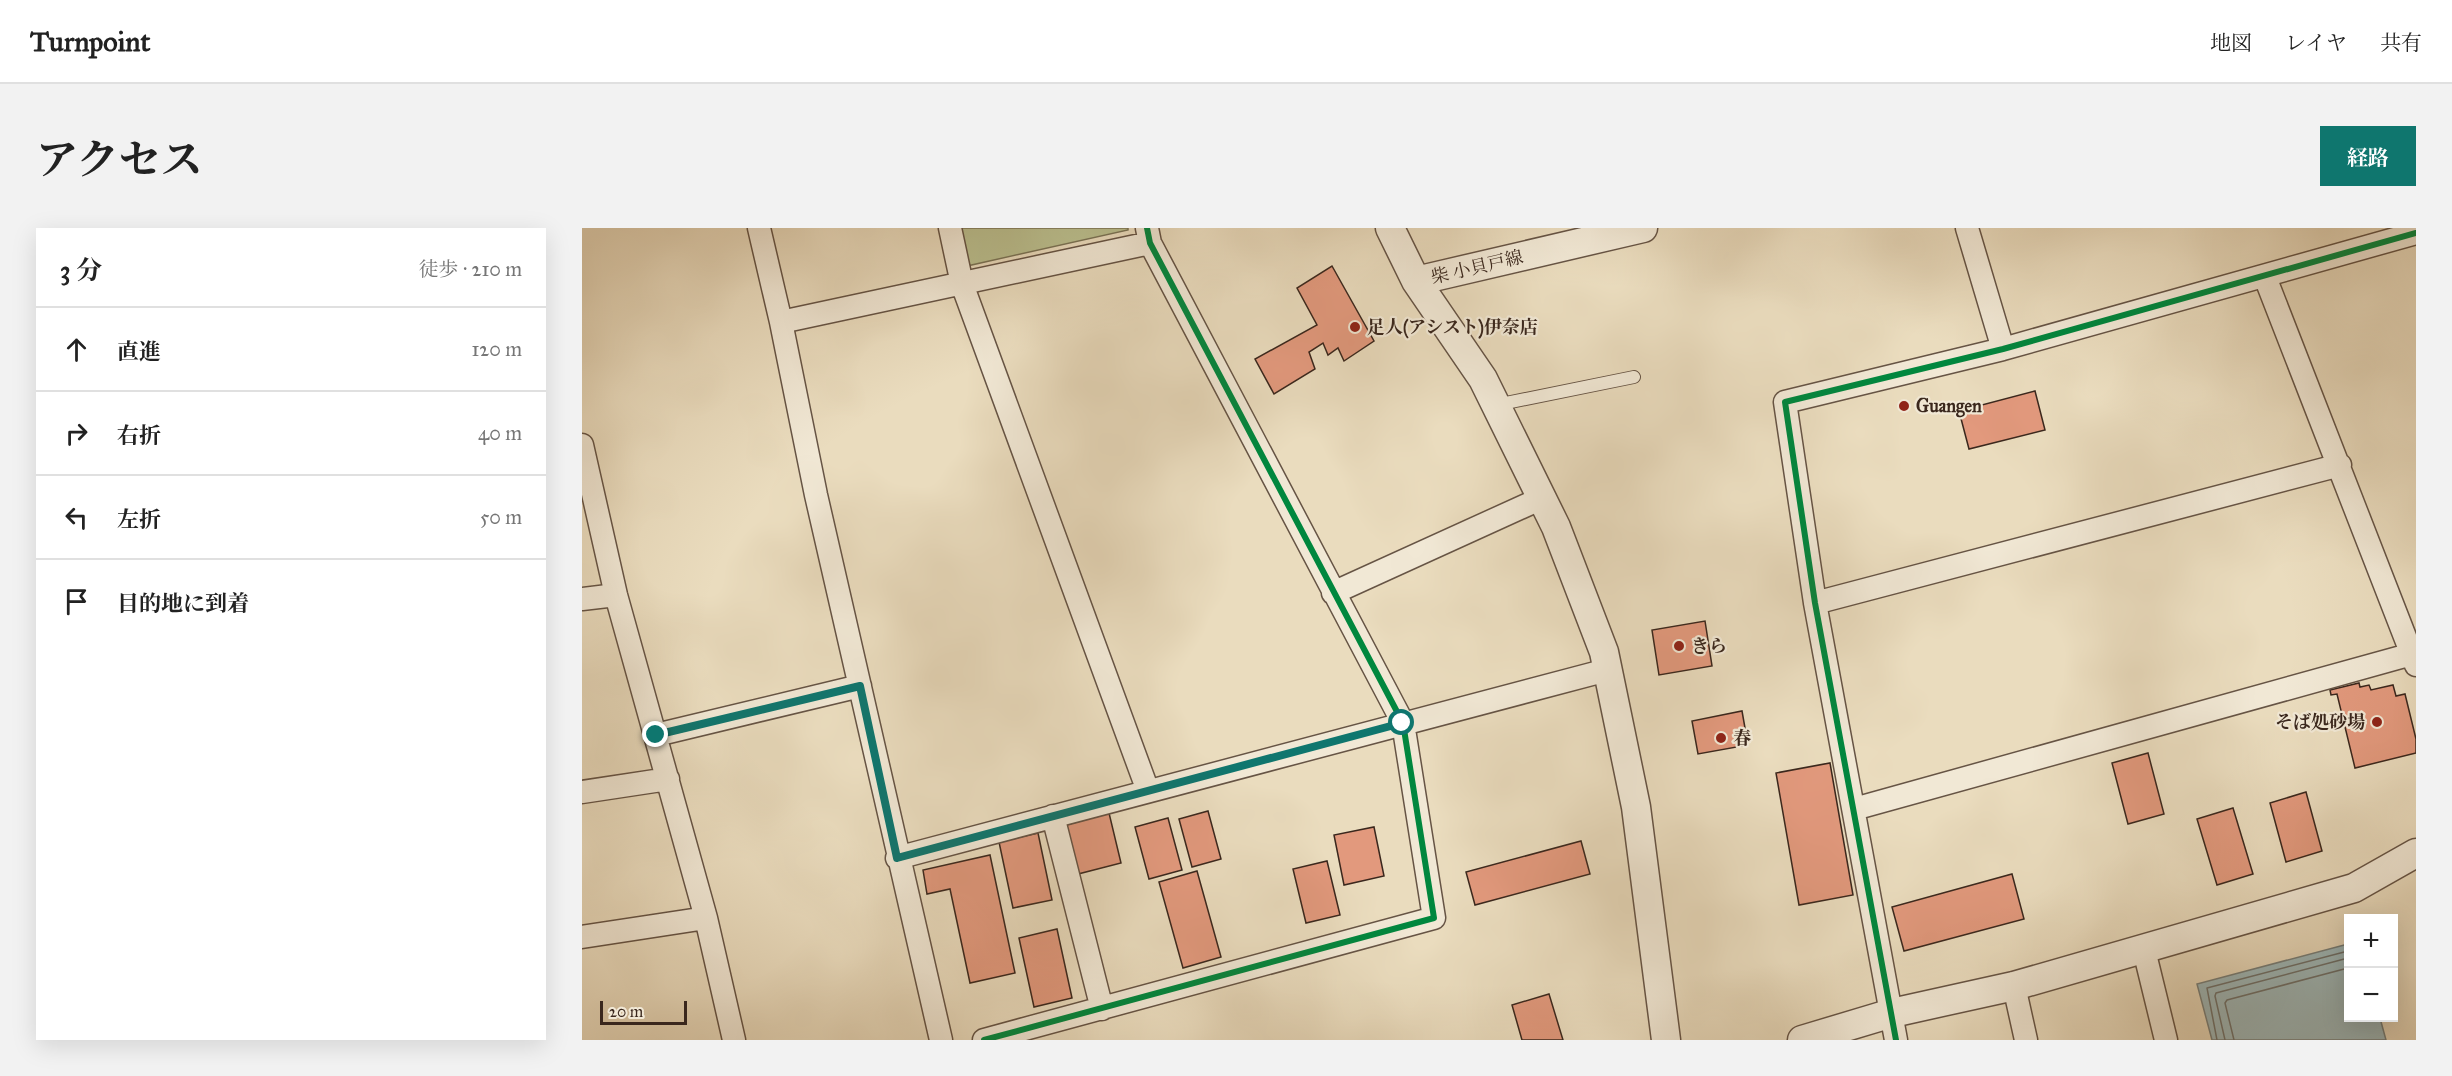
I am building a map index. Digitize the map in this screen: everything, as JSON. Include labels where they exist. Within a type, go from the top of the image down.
[{"type":"street","points":[[759,228],[897,858],[941,1040]]},
{"type":"street","points":[[950,228],[962,284],[1148,791]]},
{"type":"street","points":[[1390,228],[1416,281],[1483,379],[1556,527],[1600,641],[1636,807],[1666,1040]]},
{"type":"street","points":[[1967,228],[2003,349]]},
{"type":"street","name":"柴 小貝戸線","points":[[1416,281],[1626,230]]},
{"type":"street","points":[[1894,1026],[1815,603],[1785,402],[2003,349],[2416,233]]},
{"type":"street","points":[[781,322],[962,284],[1148,236],[1402,723],[1434,918],[1102,1009],[1028,1035],[984,1040]]},
{"type":"street","points":[[1854,809],[2414,660],[2265,277]]},
{"type":"street","points":[[582,445],[616,595],[706,918],[734,1040]]},
{"type":"street","points":[[1815,603],[2340,465]]},
{"type":"street","points":[[1333,593],[1542,498]]},
{"type":"street","points":[[582,599],[616,595]]},
{"type":"street","points":[[897,858],[1607,669]]},
{"type":"street","points":[[656,735],[860,686]]},
{"type":"street","points":[[582,792],[668,779]]},
{"type":"street","points":[[1053,816],[1102,1009]]},
{"type":"street","points":[[1802,1040],[1894,1026],[2014,986],[2354,888],[2416,853]]},
{"type":"street","points":[[582,937],[706,918]]},
{"type":"street","points":[[2144,950],[2166,1040]]},
{"type":"street","points":[[2014,986],[2026,1040]]},
{"type":"lane","points":[[1496,405],[1634,377]]},
{"type":"green space","points":[[959,228],[1128,228],[1128,230],[967,266]]},
{"type":"water","points":[[2344,945],[2344,1022],[2381,1022],[2386,1040],[2212,1040],[2197,984]]},
{"type":"building","points":[[1332,266],[1374,341],[1344,361],[1338,348],[1328,355],[1323,343],[1309,352],[1315,369],[1274,394],[1255,359],[1317,325],[1297,288]]},
{"type":"building","points":[[2035,391],[2045,430],[1969,449],[1959,411]]},
{"type":"building","points":[[1705,621],[1712,666],[1659,675],[1652,630]]},
{"type":"building","points":[[2359,683],[2360,687],[2369,685],[2371,690],[2393,685],[2396,696],[2405,694],[2416,739],[2416,753],[2355,768],[2337,694],[2331,695],[2330,690]]},
{"type":"building","points":[[1742,711],[1748,745],[1698,754],[1692,721]]},
{"type":"building","points":[[2148,753],[2164,814],[2128,824],[2112,763]]},
{"type":"building","points":[[1830,763],[1853,895],[1799,905],[1776,773]]},
{"type":"building","points":[[2306,792],[2322,851],[2286,862],[2270,803]]},
{"type":"building","points":[[2233,808],[2253,874],[2217,885],[2197,819]]},
{"type":"building","points":[[1208,811],[1221,859],[1192,867],[1179,819]]},
{"type":"building","points":[[1109,813],[1121,863],[1078,874],[1066,825]]},
{"type":"building","points":[[1168,818],[1182,870],[1149,879],[1135,827]]},
{"type":"building","points":[[1374,827],[1384,876],[1344,885],[1334,835]]},
{"type":"building","points":[[1038,833],[1052,900],[1013,908],[999,842]]},
{"type":"building","points":[[1581,841],[1590,874],[1475,905],[1466,872]]},
{"type":"building","points":[[990,855],[1015,973],[970,983],[950,889],[927,894],[923,870]]},
{"type":"building","points":[[1327,861],[1340,915],[1306,923],[1293,869]]},
{"type":"building","points":[[1197,871],[1221,957],[1183,968],[1159,882]]},
{"type":"building","points":[[2012,874],[2024,919],[1904,951],[1892,907]]},
{"type":"building","points":[[1057,929],[1072,998],[1034,1007],[1019,938]]},
{"type":"building","points":[[1549,994],[1563,1040],[1522,1040],[1512,1005]]},
{"type":"cycle path","points":[[984,1040],[1434,918],[1403,723],[1150,243],[1147,228]]},
{"type":"cycle path","points":[[1896,1040],[1815,603],[1785,402],[2003,349],[2416,233]]},
{"type":"place","name":"足人(アシスト)伊奈店","points":[[1355,327]]},
{"type":"place","name":"Guangen","points":[[1904,406]]},
{"type":"place","name":"きら","points":[[1679,646]]},
{"type":"place","name":"そば処砂場","points":[[2377,722]]},
{"type":"place","name":"春","points":[[1721,738]]},
{"type":"route","points":[[656,735],[860,686],[897,858],[1402,723]]}]
